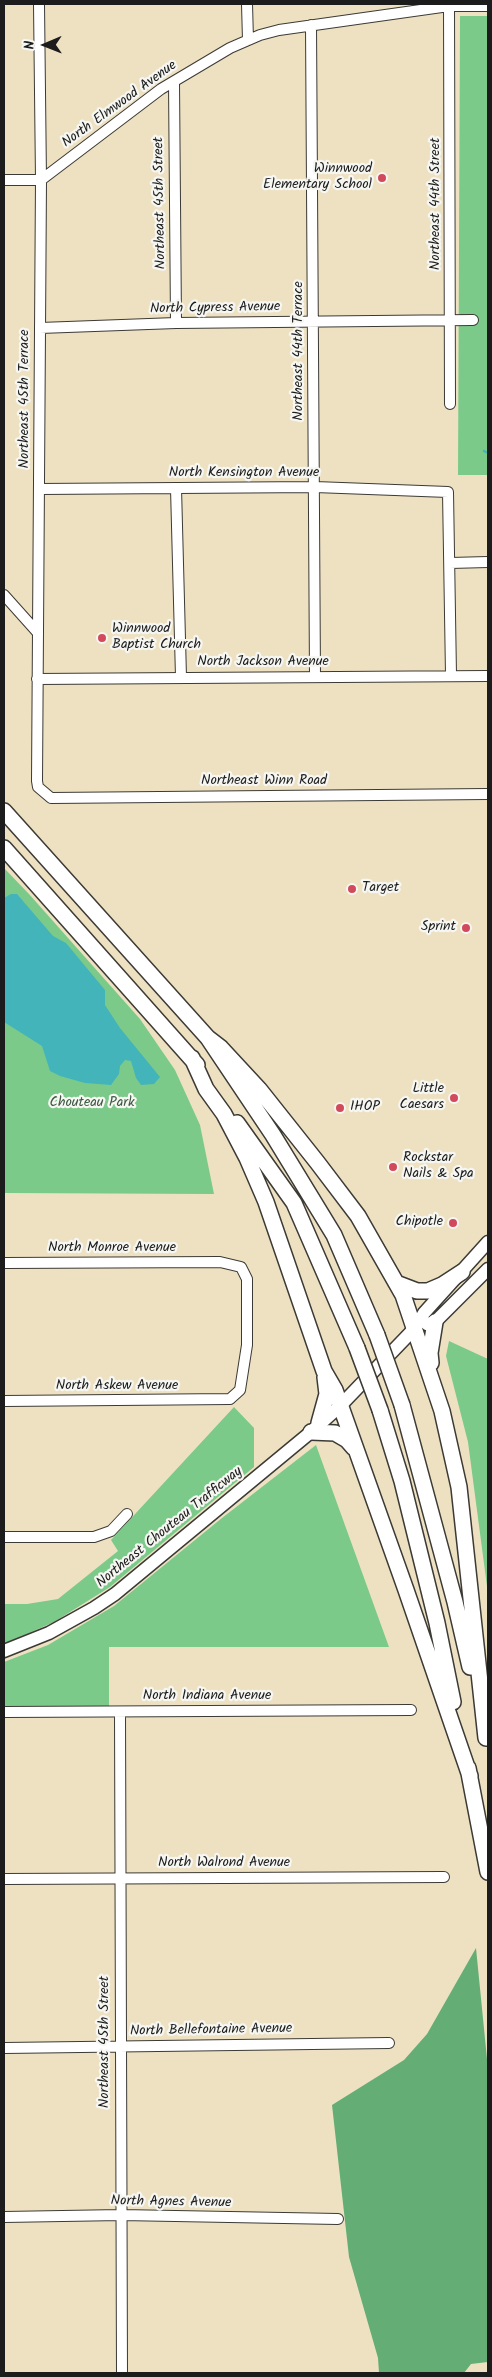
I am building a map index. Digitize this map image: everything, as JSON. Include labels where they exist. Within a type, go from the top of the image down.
[{"type":"highway","points":[[4,811],[208,1038],[273,1135],[334,1235],[377,1335],[402,1405],[453,1593],[487,1743]]},
{"type":"highway","points":[[4,848],[192,1058],[294,1203],[357,1348],[380,1410],[402,1481],[470,1776],[488,1872]]},
{"type":"highway","points":[[208,1038],[221,1048],[259,1089],[358,1216],[403,1295],[432,1375],[452,1449],[459,1487],[487,1743]]},
{"type":"highway","points":[[192,1058],[206,1089],[224,1114],[258,1180],[324,1371],[340,1406],[356,1450],[470,1776]]},
{"type":"highway","points":[[396,1282],[417,1292],[428,1291],[442,1285],[462,1272]]},
{"type":"highway","points":[[432,1375],[430,1353],[434,1322]]},
{"type":"highway","points":[[324,1371],[326,1394],[315,1427],[335,1433],[347,1440],[356,1450]]},
{"type":"main road","name":"Northeast Chouteau Trafficway","points":[[4,1651],[49,1633],[115,1594],[340,1406],[415,1328],[424,1313],[488,1242]]},
{"type":"main road","points":[[415,1328],[434,1322],[488,1269]]},
{"type":"street","name":"Northeast 45th Terrace","points":[[39,4],[41,180],[37,781],[42,792]]},
{"type":"street","points":[[247,4],[248,40]]},
{"type":"street","name":"North Elmwood Avenue","points":[[41,180],[135,108],[230,48],[248,40],[279,30],[449,5],[488,6]]},
{"type":"street","name":"Northeast 44th Street","points":[[449,5],[450,404]]},
{"type":"street","name":"Northeast 44th Terrace","points":[[311,25],[315,676]]},
{"type":"street","name":"Northeast 45th Street","points":[[174,82],[176,323]]},
{"type":"street","points":[[4,180],[41,180]]},
{"type":"street","name":"North Cypress Avenue","points":[[40,328],[176,323],[473,320]]},
{"type":"street","name":"North Kensington Avenue","points":[[40,489],[315,487],[448,492],[450,563]]},
{"type":"street","points":[[176,488],[181,677]]},
{"type":"street","points":[[451,675],[450,563],[488,562]]},
{"type":"street","points":[[4,595],[38,633]]},
{"type":"street","name":"North Jackson Avenue","points":[[37,679],[488,676]]},
{"type":"street","name":"Northeast Winn Road","points":[[42,792],[51,798],[488,794]]},
{"type":"street","name":"North Monroe Avenue","points":[[4,1263],[220,1262],[241,1267],[247,1279],[245,1354],[240,1390],[230,1399]]},
{"type":"street","name":"North Askew Avenue","points":[[4,1401],[230,1399]]},
{"type":"street","points":[[4,1536],[100,1536],[116,1527],[127,1514]]},
{"type":"street","name":"North Indiana Avenue","points":[[4,1712],[411,1710]]},
{"type":"street","name":"Northeast 45th Street","points":[[120,1712],[122,2373]]},
{"type":"street","name":"North Walrond Avenue","points":[[4,1880],[444,1877]]},
{"type":"street","name":"North Bellefontaine Avenue","points":[[4,2048],[389,2043]]},
{"type":"street","name":"North Agnes Avenue","points":[[4,2217],[121,2215],[338,2219]]},
{"type":"green space","points":[[460,16],[488,16],[488,475],[458,475]]},
{"type":"green space","name":"Chouteau Park","points":[[4,868],[140,1019],[175,1070],[200,1125],[214,1194],[4,1193]]},
{"type":"green space","points":[[449,1341],[488,1359],[488,1594],[468,1442],[446,1356]]},
{"type":"green space","points":[[234,1407],[254,1428],[254,1467],[110,1587],[54,1622],[4,1644],[4,1604],[27,1604],[58,1599],[118,1551],[111,1540]]},
{"type":"green space","points":[[316,1445],[389,1647],[109,1647],[109,1707],[4,1708],[4,1662],[48,1645],[114,1606],[222,1518]]},
{"type":"green space","points":[[476,1948],[488,2069],[488,2362],[471,2364],[464,2373],[379,2373],[378,2358],[349,2257],[332,2105],[404,2060],[427,2034]]},
{"type":"water","points":[[11,894],[17,894],[53,936],[66,943],[105,990],[105,1005],[120,1028],[160,1077],[154,1084],[141,1085],[136,1078],[131,1061],[125,1060],[120,1066],[119,1074],[111,1085],[85,1083],[60,1076],[50,1071],[42,1046],[4,1022],[4,898]]},
{"type":"waterway","points":[[484,451],[488,453]]},
{"type":"place","name":"Winnwood Elementary School","points":[[382,178]]},
{"type":"place","name":"Winnwood Baptist Church","points":[[102,638]]},
{"type":"place","name":"Target","points":[[352,889]]},
{"type":"place","name":"Sprint","points":[[466,928]]},
{"type":"place","name":"Little Caesars","points":[[454,1098]]},
{"type":"place","name":"IHOP","points":[[340,1108]]},
{"type":"place","name":"Rockstar Nails & Spa","points":[[393,1167]]},
{"type":"place","name":"Chipotle","points":[[453,1223]]}]
